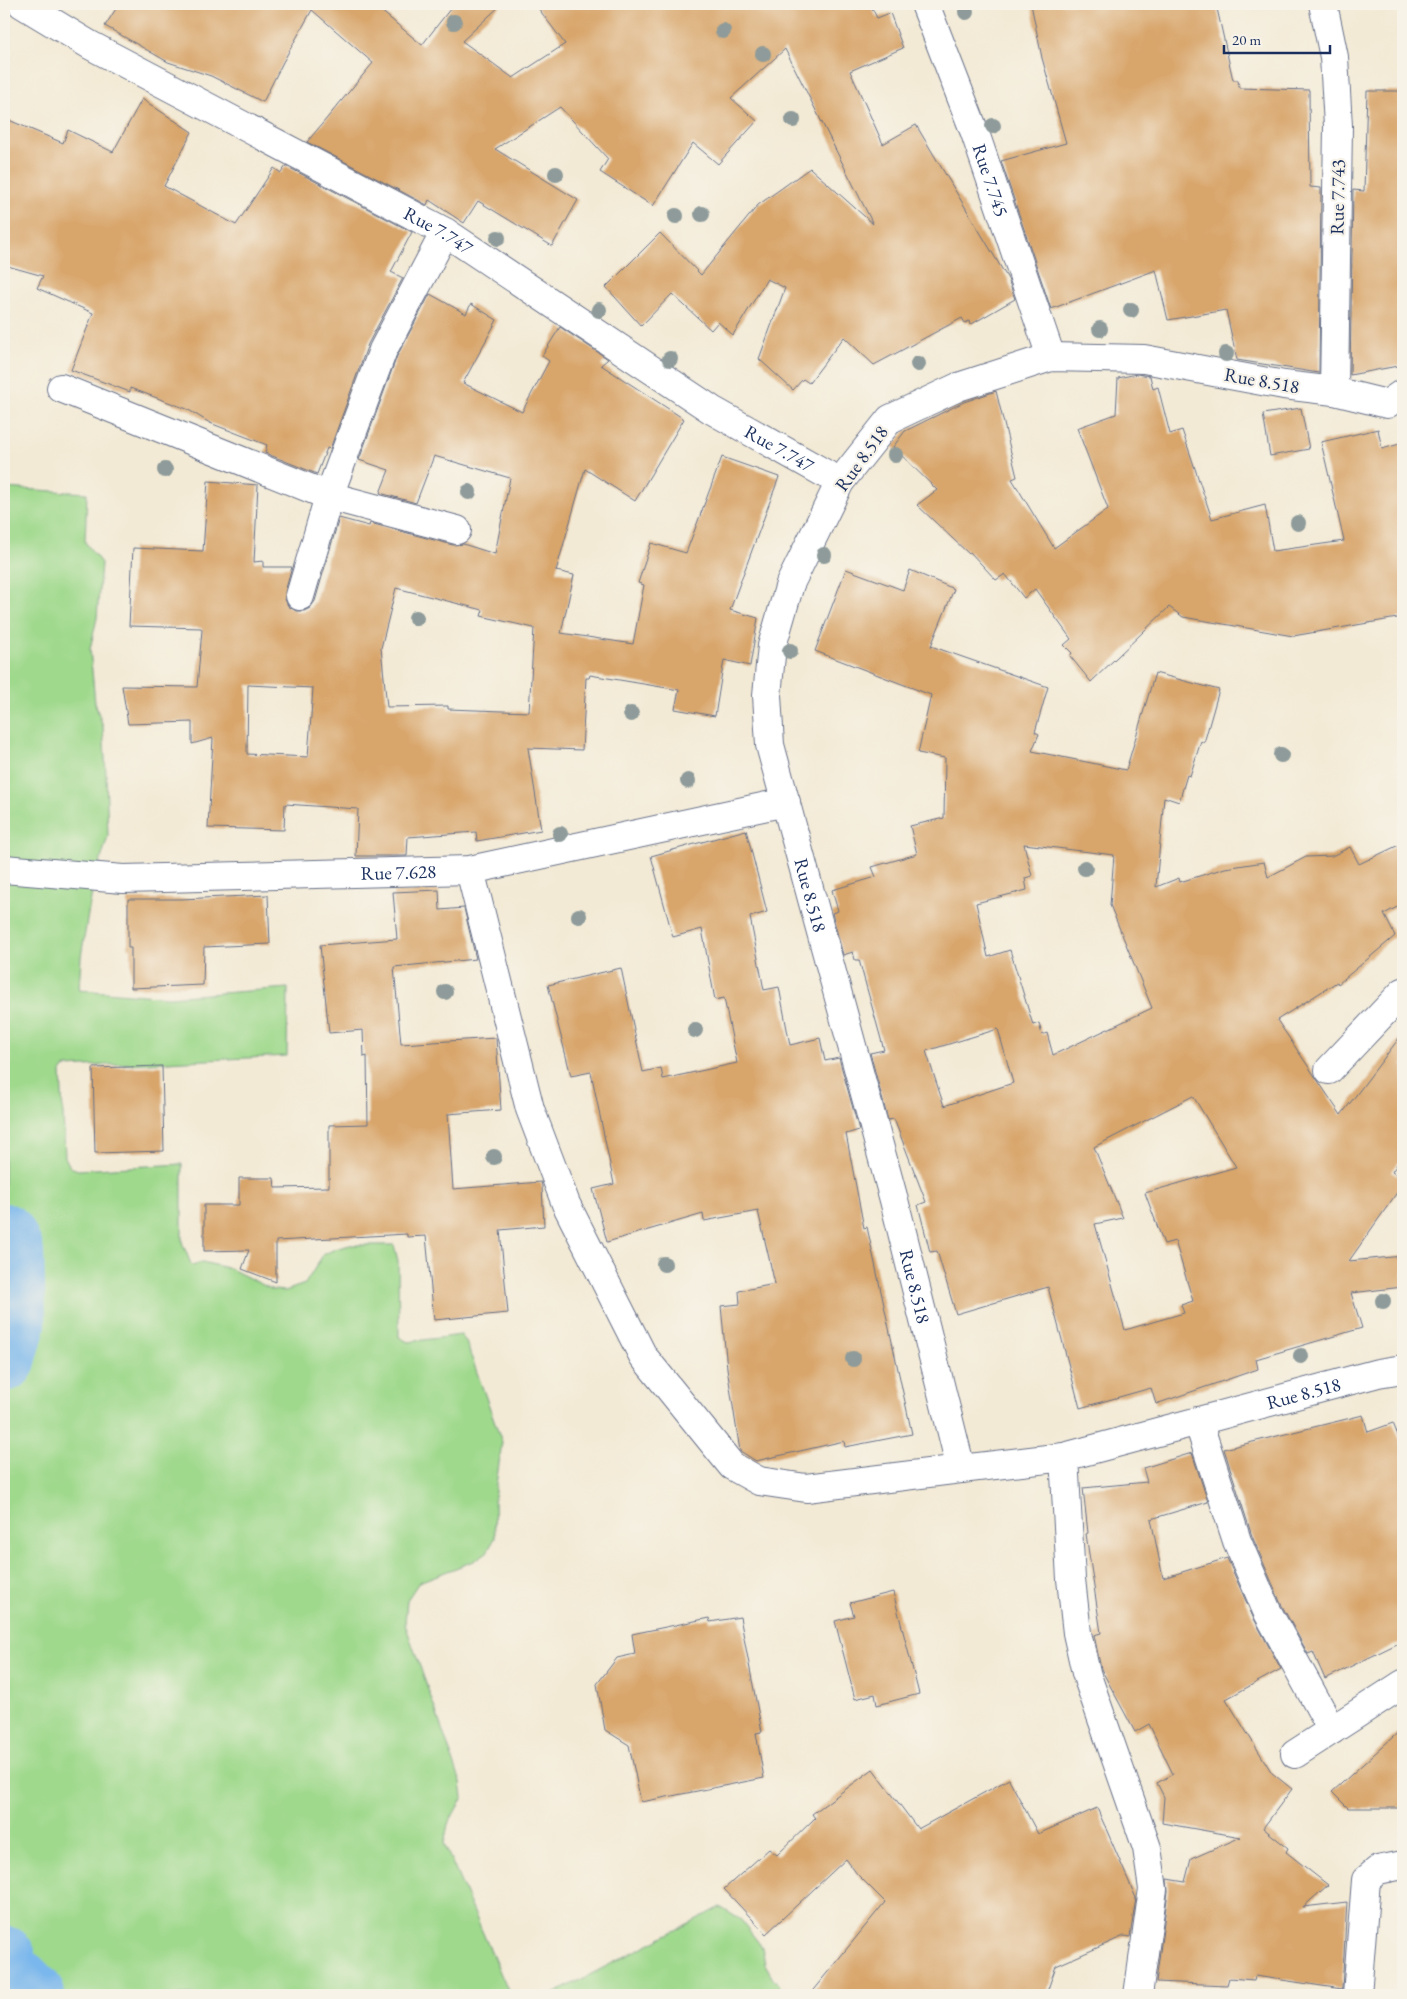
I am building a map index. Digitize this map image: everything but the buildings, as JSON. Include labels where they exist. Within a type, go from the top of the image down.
[{"type":"street","name":"Rue 7.747","points":[[22,4],[90,45],[445,232],[712,410],[840,482]]},
{"type":"street","name":"Rue 7.745","points":[[925,4],[975,133],[1051,357]]},
{"type":"street","name":"Rue 7.743","points":[[1323,4],[1334,57],[1338,126],[1334,391]]},
{"type":"street","points":[[300,596],[329,496],[383,350],[445,232]]},
{"type":"street","name":"Rue 8.518","points":[[1398,404],[1334,391],[1284,385],[1144,359],[1051,357],[958,387],[890,419],[840,482],[790,584],[772,646],[767,695],[770,745],[894,1200],[961,1469],[1064,1457],[1378,1372],[1403,1369]]},
{"type":"street","points":[[61,388],[329,496],[457,530]]},
{"type":"street","name":"Rue 7.628","points":[[4,869],[123,879],[470,870],[786,802]]},
{"type":"street","points":[[470,870],[530,1109],[566,1204],[644,1356],[732,1466],[759,1481],[806,1488],[961,1469]]},
{"type":"street","points":[[1329,1070],[1403,992]]},
{"type":"street","points":[[1198,1421],[1240,1550],[1268,1611],[1332,1730]]},
{"type":"street","points":[[1064,1457],[1071,1579],[1077,1633],[1086,1673],[1147,1848],[1153,1888],[1138,1995]]},
{"type":"street","points":[[1294,1754],[1403,1684]]},
{"type":"street","points":[[1357,1995],[1366,1880],[1378,1870],[1403,1865]]},
{"type":"green space","points":[[4,488],[87,493],[85,542],[101,563],[97,618],[90,649],[95,703],[103,727],[108,836],[95,879],[89,908],[81,957],[79,990],[169,997],[288,988],[287,1056],[65,1067],[61,1072],[65,1157],[70,1167],[78,1170],[182,1164],[182,1242],[191,1264],[193,1266],[202,1262],[231,1269],[273,1290],[285,1291],[305,1284],[323,1255],[335,1249],[350,1245],[394,1245],[398,1261],[399,1337],[408,1342],[461,1335],[466,1342],[502,1442],[494,1499],[495,1538],[487,1552],[474,1561],[419,1582],[407,1600],[405,1624],[461,1783],[463,1797],[448,1824],[444,1844],[510,1995],[4,1995]]},
{"type":"green space","points":[[720,1907],[741,1920],[762,1947],[765,1964],[773,1978],[787,1995],[551,1995]]},
{"type":"waterway","points":[[4,1235],[12,1252],[14,1323],[4,1360]]},
{"type":"waterway","points":[[4,1958],[9,1971],[33,1995]]}]
